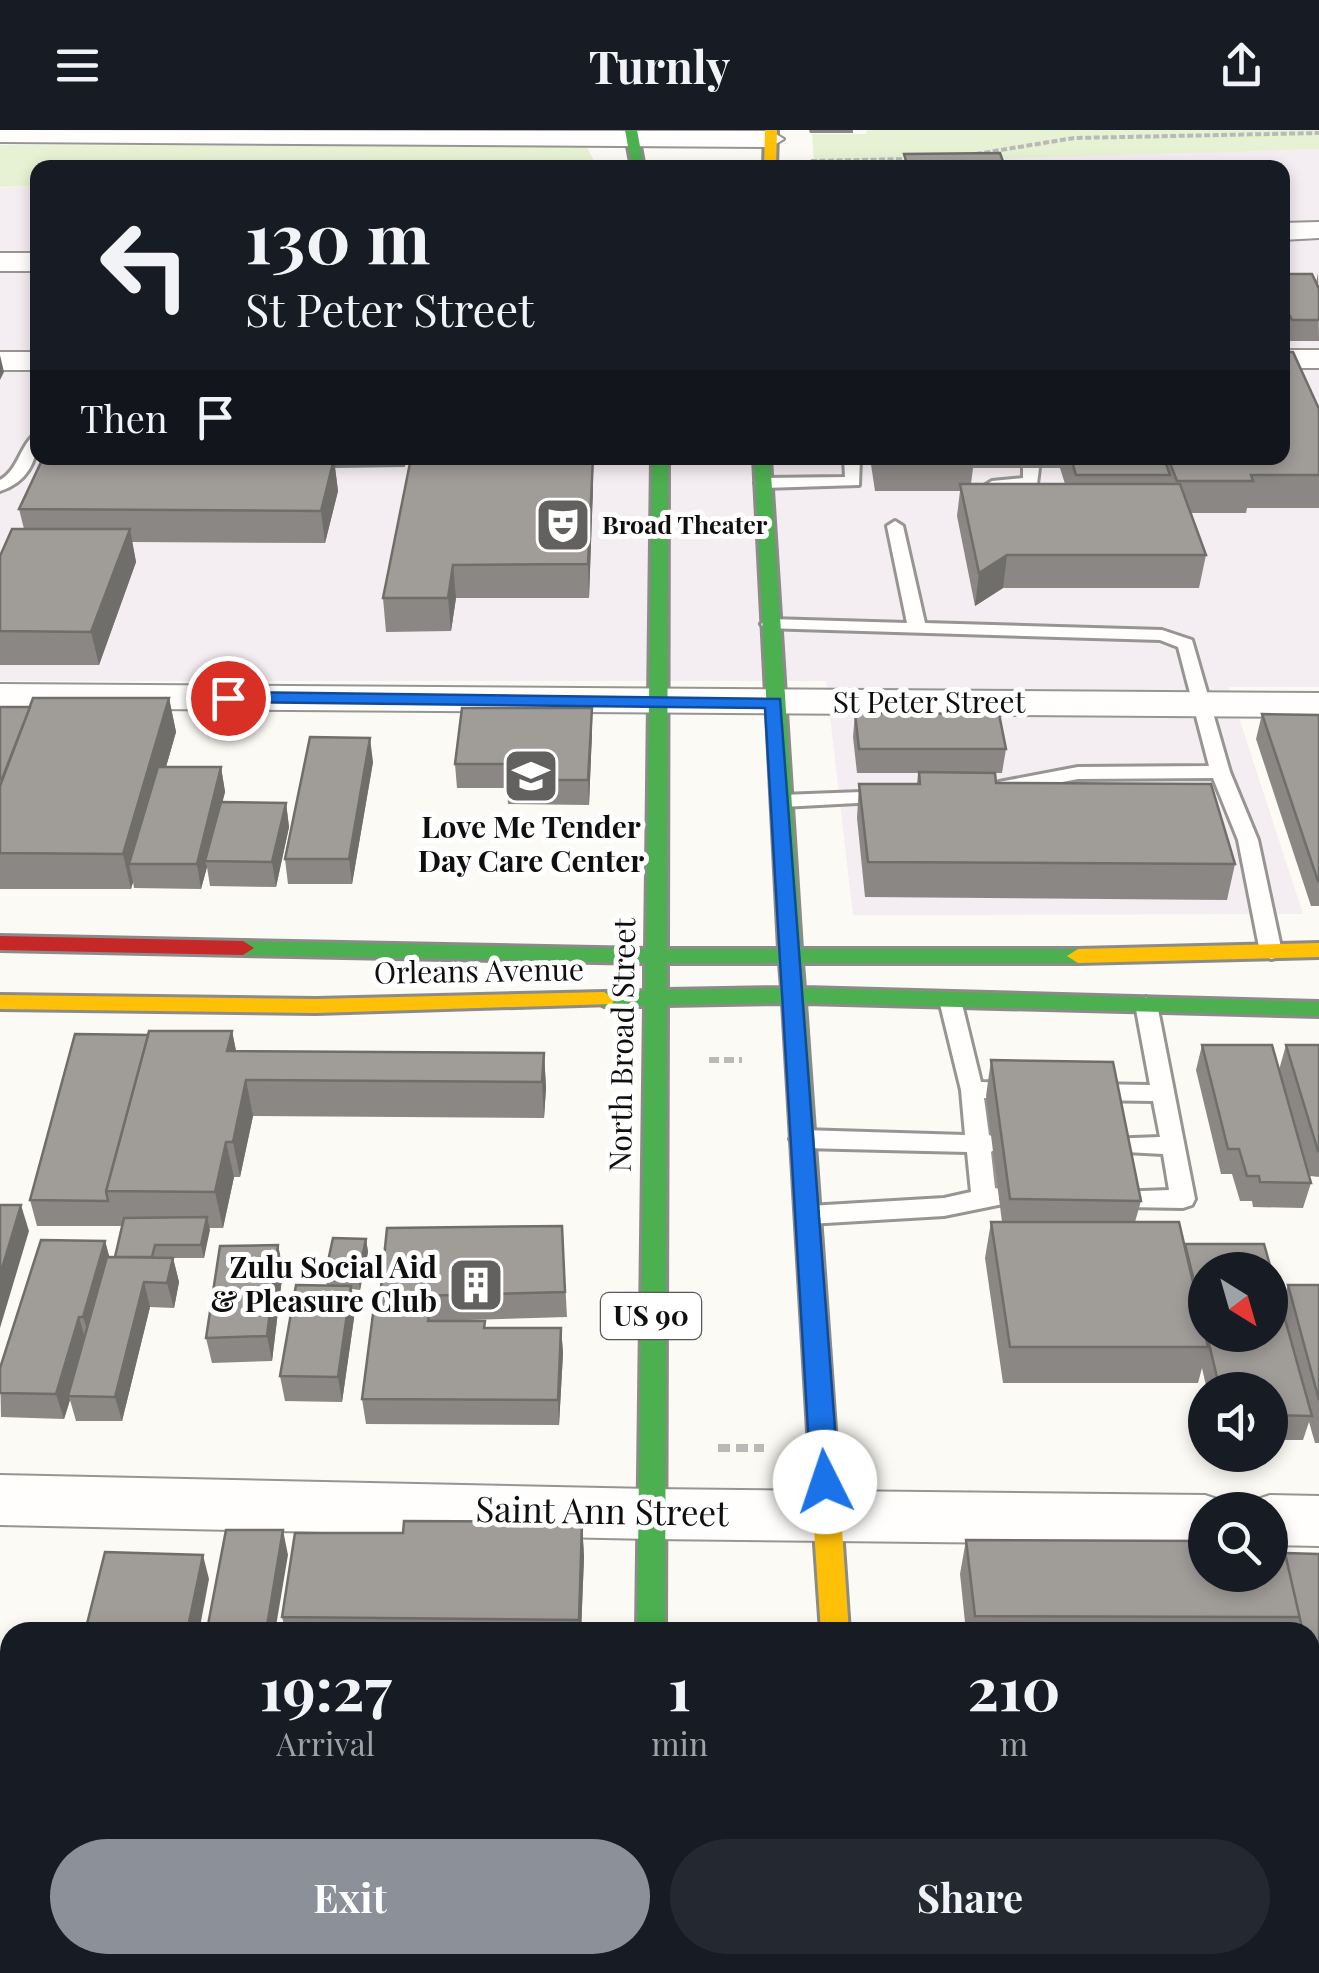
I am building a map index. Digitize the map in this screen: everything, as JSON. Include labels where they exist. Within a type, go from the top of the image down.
[{"type":"main road","points":[[631,134],[636,160]]},
{"type":"main road","points":[[770,160],[771,135]]},
{"type":"main road","name":"North Broad Street","points":[[652,1622],[652,1000],[660,701],[660,465]]},
{"type":"main road","points":[[763,465],[792,995],[834,1622]]},
{"type":"main road","name":"Orleans Avenue","points":[[0,943],[337,952],[790,956],[1319,950]]},
{"type":"main road","name":"Orleans Avenue","points":[[0,1002],[316,1006],[792,995],[1319,1009]]},
{"type":"street","points":[[0,134],[771,135]]},
{"type":"street","points":[[1290,232],[1319,230]]},
{"type":"street","points":[[0,262],[30,262]]},
{"type":"street","points":[[1290,359],[1319,358]]},
{"type":"street","points":[[0,361],[30,361]]},
{"type":"street","name":"St Peter Street","points":[[0,696],[1319,705]]},
{"type":"street","name":"Saint Ann Street","points":[[0,1500],[651,1514],[1188,1520]]},
{"type":"street","points":[[1288,1520],[1319,1521]]},
{"type":"lane","points":[[0,486],[16,478],[30,452]]},
{"type":"lane","points":[[852,465],[853,482]]},
{"type":"lane","points":[[969,486],[1016,486],[1032,481],[1031,468]]},
{"type":"lane","points":[[764,482],[853,482],[874,487]]},
{"type":"lane","points":[[895,526],[917,628]]},
{"type":"lane","points":[[770,624],[1162,636],[1186,644],[1220,772],[1248,840],[1271,952]]},
{"type":"lane","points":[[981,792],[1078,774],[1220,772]]},
{"type":"lane","points":[[782,802],[909,796]]},
{"type":"lane","points":[[807,1215],[944,1207],[991,1197],[984,1144],[950,1000]]},
{"type":"lane","points":[[1125,1198],[1183,1199],[1146,1004]]},
{"type":"lane","points":[[972,1090],[1160,1093]]},
{"type":"lane","points":[[802,1140],[984,1144]]},
{"type":"lane","points":[[1115,1145],[1172,1146]]},
{"type":"path","points":[[970,155],[1074,138],[1319,132]]},
{"type":"path","points":[[846,160],[916,158]]},
{"type":"path","points":[[708,1060],[745,1060]]},
{"type":"path","points":[[718,1448],[769,1448]]},
{"type":"shaded area","points":[[1319,149],[1319,687],[1229,687],[1303,914],[853,915],[826,681],[0,681],[0,188],[30,186],[30,465],[1290,465],[1290,160],[932,160]]},
{"type":"green space","points":[[867,130],[1319,130],[1319,149],[814,160],[812,134],[866,134]]},
{"type":"green space","points":[[0,145],[587,147],[594,160],[30,160],[30,186],[0,187]]},
{"type":"building","points":[[1000,153],[1002,160],[906,160],[904,154]]},
{"type":"building","points":[[1290,274],[1312,274],[1319,289],[1319,320],[1292,320]]},
{"type":"building","points":[[1293,352],[1319,409],[1319,475],[1251,475],[1253,481],[1177,481],[1171,465],[1290,465]]},
{"type":"building","points":[[40,465],[332,465],[321,511],[19,509]]},
{"type":"building","points":[[410,465],[593,465],[588,564],[453,565],[448,598],[383,598]]},
{"type":"building","points":[[1073,465],[1166,465],[1170,475],[1076,475]]},
{"type":"building","points":[[960,484],[1180,484],[1206,555],[1007,555],[979,573]]},
{"type":"building","points":[[12,529],[130,529],[91,632],[0,631],[0,556]]},
{"type":"building","points":[[33,698],[169,698],[123,854],[0,853],[0,786]]},
{"type":"building","points":[[0,707],[30,707],[2,779],[0,779]]},
{"type":"building","points":[[462,708],[592,708],[588,780],[507,780],[508,764],[455,764]]},
{"type":"building","points":[[855,713],[999,714],[1006,749],[859,749]]},
{"type":"building","points":[[1262,714],[1319,715],[1319,881],[1318,881]]},
{"type":"building","points":[[310,737],[370,738],[349,859],[285,859]]},
{"type":"building","points":[[158,767],[221,767],[197,864],[129,864]]},
{"type":"building","points":[[919,772],[995,773],[996,783],[1211,784],[1235,864],[868,862],[859,784],[920,784]]},
{"type":"building","points":[[221,802],[286,803],[272,862],[205,861]]},
{"type":"building","points":[[149,1031],[232,1031],[227,1051],[544,1053],[542,1082],[246,1080],[233,1142],[226,1142],[215,1192],[106,1191]]},
{"type":"building","points":[[75,1034],[148,1035],[106,1191],[108,1201],[30,1200]]},
{"type":"building","points":[[1202,1045],[1272,1045],[1311,1183],[1260,1182],[1259,1176],[1247,1176],[1239,1149],[1228,1149]]},
{"type":"building","points":[[1286,1045],[1319,1045],[1319,1151],[1318,1151]]},
{"type":"building","points":[[991,1060],[1113,1062],[1141,1201],[1010,1199]]},
{"type":"building","points":[[0,1205],[21,1205],[0,1275]]},
{"type":"building","points":[[207,1217],[201,1245],[155,1245],[152,1257],[115,1257],[124,1218]]},
{"type":"building","points":[[991,1222],[1179,1222],[1188,1261],[1188,1347],[1010,1347]]},
{"type":"building","name":"Zulu Social Aid & Pleasure Club","points":[[562,1226],[565,1292],[380,1297],[387,1228]]},
{"type":"building","points":[[333,1238],[366,1239],[358,1277],[325,1275]]},
{"type":"building","points":[[41,1240],[105,1241],[56,1394],[0,1393],[0,1368]]},
{"type":"building","points":[[1185,1244],[1264,1244],[1266,1252],[1188,1252],[1188,1256]]},
{"type":"building","points":[[278,1245],[267,1336],[206,1338],[220,1246]]},
{"type":"building","points":[[107,1257],[173,1258],[167,1283],[144,1282],[115,1397],[68,1396]]},
{"type":"building","points":[[296,1285],[351,1286],[338,1377],[280,1376]]},
{"type":"building","points":[[1288,1285],[1319,1285],[1319,1400]]},
{"type":"building","points":[[373,1314],[429,1315],[428,1321],[485,1321],[484,1328],[561,1328],[558,1400],[362,1399]]},
{"type":"building","points":[[1288,1330],[1312,1416],[1288,1415],[1288,1372],[1216,1372],[1211,1352],[1288,1352]]},
{"type":"building","points":[[404,1521],[582,1522],[579,1620],[282,1617],[295,1533],[403,1533]]},
{"type":"building","points":[[226,1530],[283,1530],[268,1622],[209,1622]]},
{"type":"building","points":[[966,1540],[1188,1541],[1188,1592],[1288,1592],[1288,1565],[1301,1617],[975,1616]]},
{"type":"building","points":[[105,1552],[203,1555],[189,1622],[88,1622]]},
{"type":"building","points":[[1288,1553],[1319,1554],[1319,1622],[1301,1622]]},
{"type":"traffic: fast","points":[[631,130],[637,160]]},
{"type":"traffic: fast","points":[[651,1622],[660,465]]},
{"type":"traffic: fast","points":[[762,465],[826,1500]]},
{"type":"traffic: fast","points":[[243,948],[660,956],[1078,956]]},
{"type":"traffic: fast","points":[[604,999],[792,995],[1319,1009]]},
{"type":"traffic: slow","points":[[770,160],[771,130]]},
{"type":"traffic: slow","points":[[1078,956],[1319,950]]},
{"type":"traffic: slow","points":[[0,1002],[316,1006],[604,999]]},
{"type":"traffic: slow","points":[[826,1500],[834,1622]]},
{"type":"traffic: jam","points":[[0,943],[243,948]]},
{"type":"place","name":"Broad Theater","points":[[563,525]]},
{"type":"place","name":"Love Me Tender Day Care Center","points":[[531,776]]},
{"type":"place","name":"Zulu Social Aid & Pleasure Club","points":[[476,1285]]},
{"type":"route","points":[[228,698],[774,702],[825,1482]]}]
